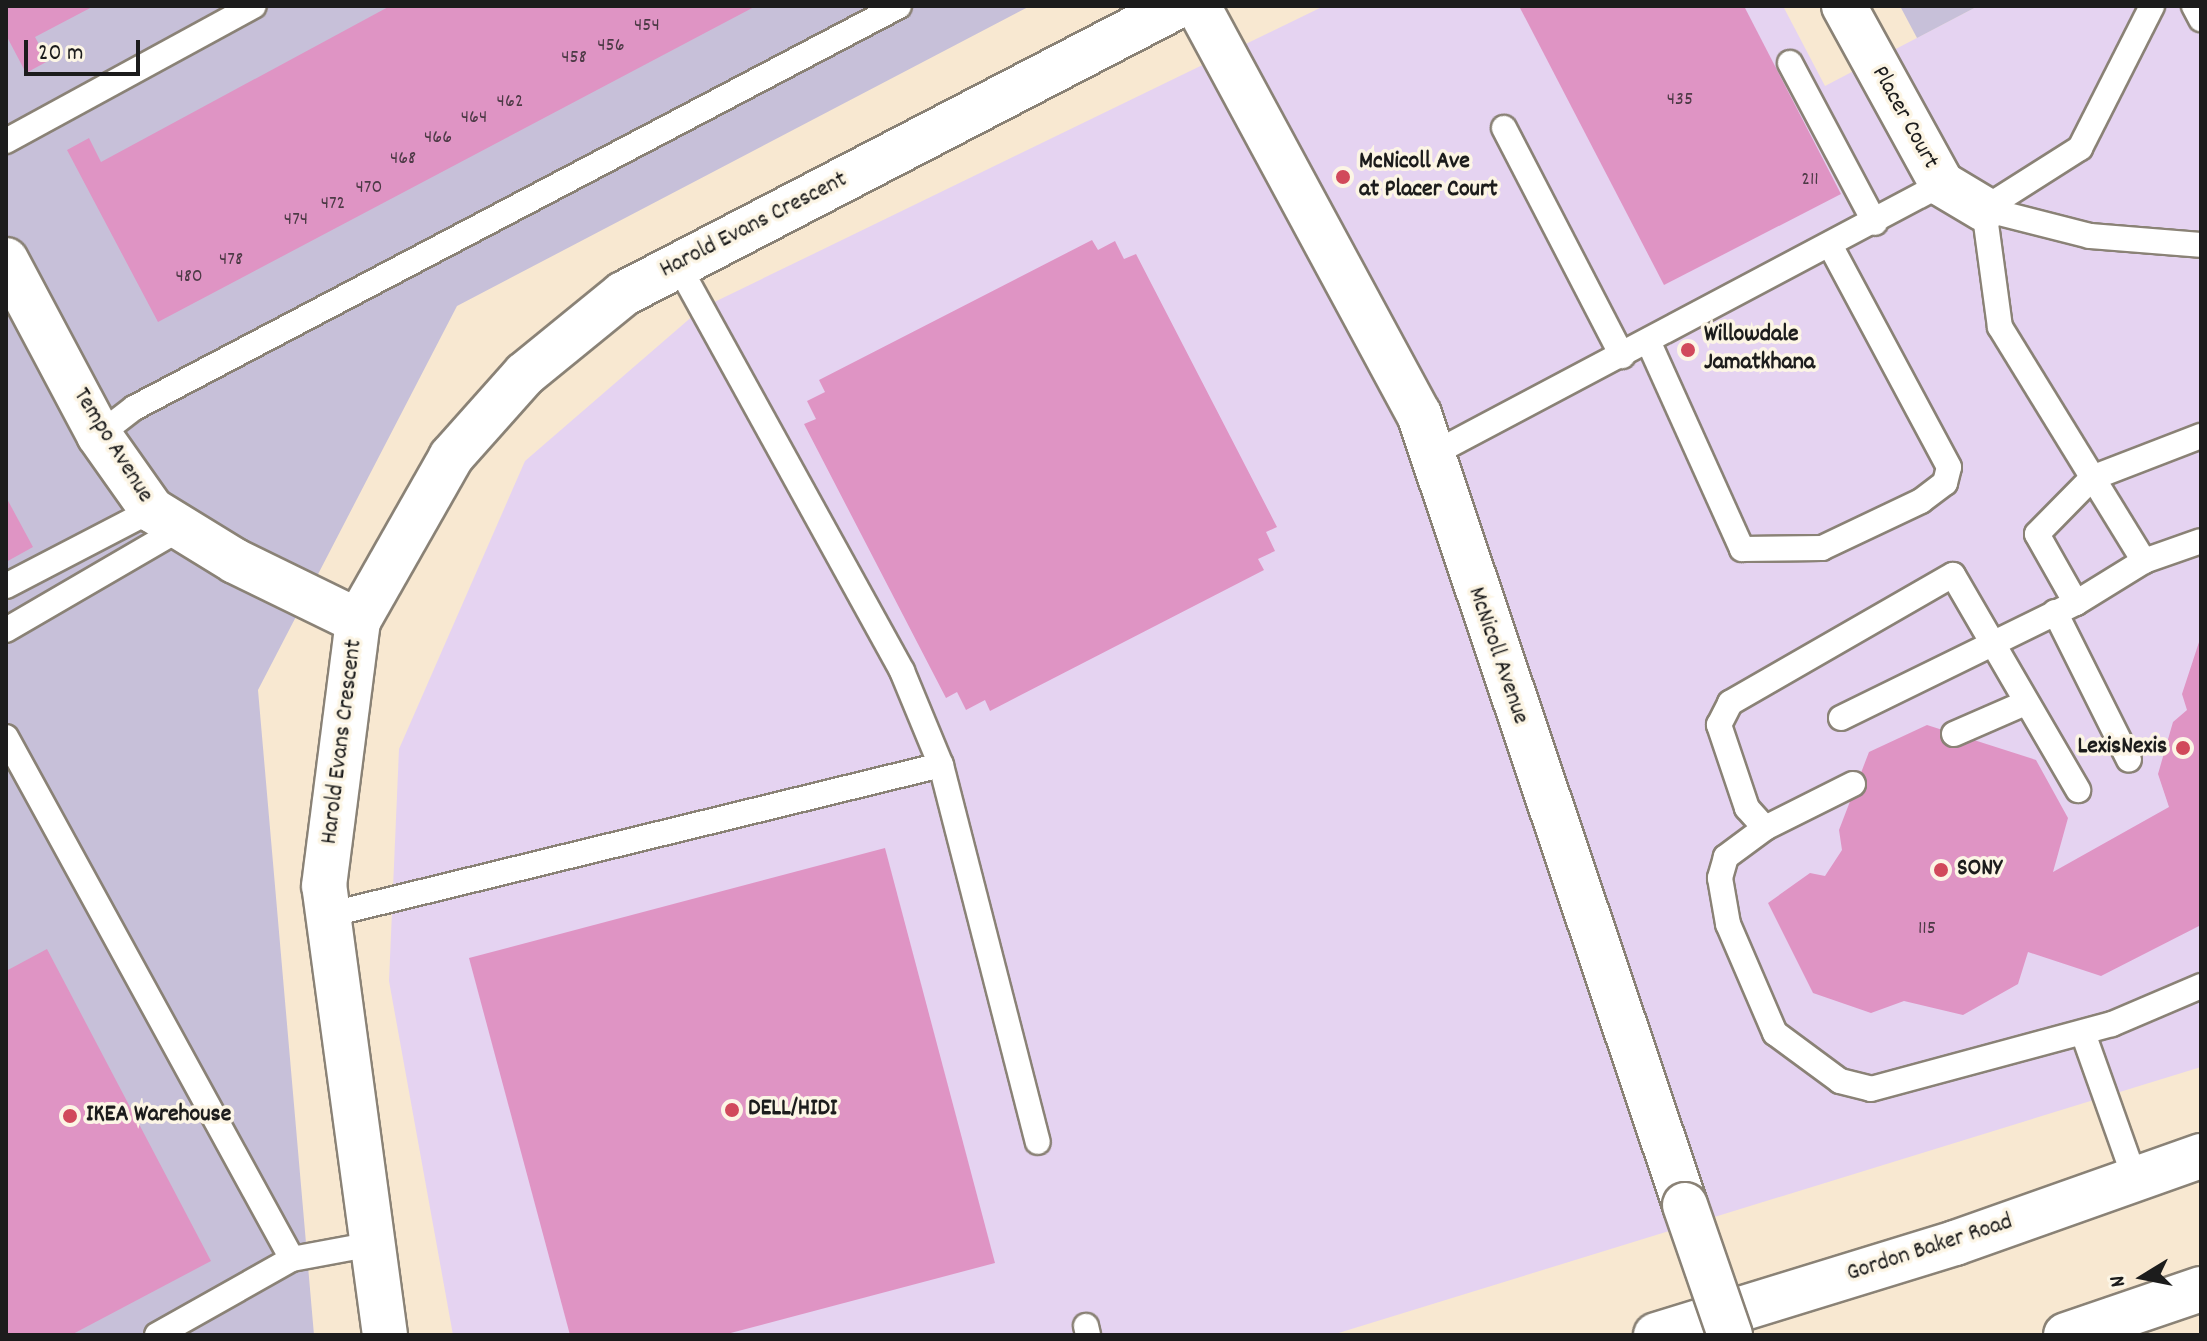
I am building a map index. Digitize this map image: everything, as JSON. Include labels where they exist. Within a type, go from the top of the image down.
[{"type":"main road","name":"Harold Evans Crescent","points":[[385,1335],[324,886],[358,621],[451,457],[525,374],[623,294],[1178,6]]},
{"type":"main road","name":"McNicoll Avenue","points":[[1198,6],[1419,414],[1730,1335]]},
{"type":"main road","name":"Placer Court","points":[[1848,7],[1942,184],[1984,209]]},
{"type":"main road","name":"Tempo Avenue","points":[[6,260],[99,435],[166,519],[358,621]]},
{"type":"main road","name":"Gordon Baker Road","points":[[1656,1335],[2201,1156]]},
{"type":"main road","points":[[2066,1335],[2201,1289]]},
{"type":"lane","points":[[6,141],[254,6]]},
{"type":"lane","points":[[99,435],[134,408],[899,6]]},
{"type":"lane","points":[[1984,209],[2080,148],[2152,6]]},
{"type":"lane","points":[[2194,6],[2201,19]]},
{"type":"lane","points":[[1790,63],[1875,223]]},
{"type":"lane","points":[[1504,128],[1622,356]]},
{"type":"lane","points":[[1431,455],[1831,247],[1942,184]]},
{"type":"lane","points":[[1984,209],[2090,236],[2201,245]]},
{"type":"lane","points":[[1984,209],[2000,327],[2144,561]]},
{"type":"lane","points":[[1649,343],[1742,549],[1822,548],[1921,501],[1945,483],[1949,467],[1831,247]]},
{"type":"lane","points":[[678,265],[902,671],[941,765],[1038,1142]]},
{"type":"lane","points":[[2129,760],[2037,534],[2092,478],[2201,436]]},
{"type":"lane","points":[[6,586],[166,519]]},
{"type":"lane","points":[[6,630],[166,519]]},
{"type":"lane","points":[[1841,718],[1986,642],[2066,608],[2144,561],[2201,541]]},
{"type":"lane","points":[[1765,828],[1747,808],[1719,725],[1730,703],[1953,575],[1986,642],[2078,790]]},
{"type":"lane","points":[[1954,734],[2025,703]]},
{"type":"lane","points":[[6,737],[292,1259]]},
{"type":"lane","points":[[328,915],[941,765]]},
{"type":"lane","points":[[1853,784],[1765,828],[1726,857],[1720,878],[1728,924],[1775,1033],[1815,1069],[1871,1089],[2083,1033],[2201,986]]},
{"type":"lane","points":[[2083,1033],[2135,1179]]},
{"type":"lane","points":[[157,1335],[292,1259],[373,1244]]},
{"type":"shaded area","points":[[6,6],[1030,6],[457,306],[258,690],[314,1335],[6,1335]]},
{"type":"shaded area","points":[[1324,6],[1783,6],[1825,86],[1978,6],[2201,6],[2201,1067],[1332,1335],[453,1335],[389,981],[399,749],[525,461],[702,308]]},
{"type":"shaded area","points":[[1900,6],[1978,6],[1917,38]]},
{"type":"building","points":[[6,6],[94,6],[35,37],[48,61],[26,73],[6,35]]},
{"type":"building","points":[[390,6],[756,6],[158,322],[67,150],[89,138],[101,162]]},
{"type":"building","points":[[1519,6],[1744,6],[1841,194],[1664,285]]},
{"type":"building","points":[[1092,240],[1098,250],[1115,241],[1124,259],[1136,254],[1277,527],[1266,532],[1275,551],[1258,559],[1264,570],[990,711],[985,700],[966,710],[957,692],[946,698],[804,424],[816,419],[807,401],[825,392],[819,380]]},
{"type":"building","points":[[6,497],[33,547],[6,562]]},
{"type":"building","name":"SONY","points":[[2201,636],[2201,925],[2101,976],[2028,952],[2018,984],[1963,1015],[1904,1001],[1871,1013],[1813,993],[1768,903],[1810,873],[1825,876],[1842,850],[1839,830],[1869,752],[1927,725],[2036,760],[2068,818],[2053,872],[2169,807],[2158,774],[2173,722],[2187,710],[2182,694]]},
{"type":"building","name":"DELL/HIDI","points":[[885,848],[995,1263],[723,1335],[570,1335],[469,958]]},
{"type":"building","name":"IKEA Warehouse","points":[[47,949],[211,1261],[71,1335],[6,1335],[6,971]]},
{"type":"place","name":"McNicoll Ave at Placer Court","points":[[1343,177]]},
{"type":"place","name":"Willowdale Jamatkhana","points":[[1688,350]]},
{"type":"place","name":"LexisNexis","points":[[2183,748]]},
{"type":"place","name":"SONY","points":[[1941,870]]},
{"type":"place","name":"DELL/HIDI","points":[[732,1110]]},
{"type":"place","name":"IKEA Warehouse","points":[[70,1116]]}]
